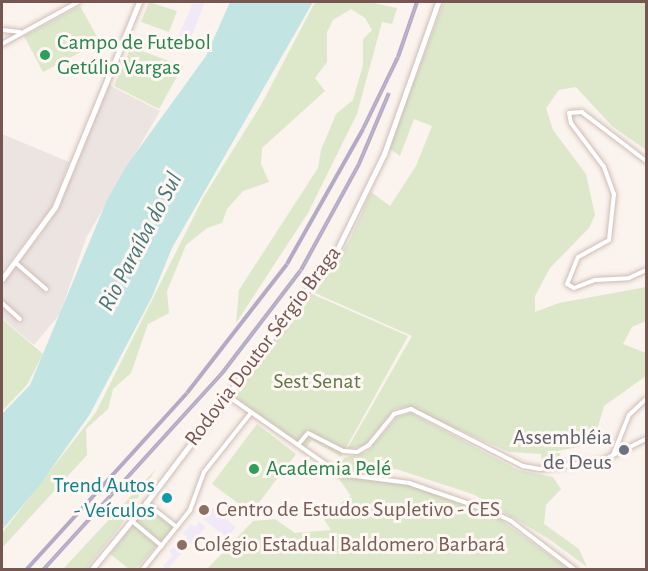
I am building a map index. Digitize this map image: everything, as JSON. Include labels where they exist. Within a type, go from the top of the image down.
[{"type":"main road","points":[[2,279],[55,207],[139,2]]},
{"type":"main road","name":"Rodovia Doutor Sérgio Braga","points":[[91,570],[146,503],[337,250],[384,154],[438,2]]},
{"type":"street","points":[[2,44],[78,2]]},
{"type":"street","points":[[2,30],[21,32]]},
{"type":"street","points":[[562,291],[567,285],[578,257],[609,240],[614,194],[604,167],[571,123],[568,114],[582,112],[646,161]]},
{"type":"street","points":[[15,263],[46,289]]},
{"type":"street","points":[[567,285],[574,288],[597,279],[632,278],[646,270]]},
{"type":"street","points":[[2,303],[20,319]]},
{"type":"street","points":[[228,396],[250,414],[344,476],[409,483],[498,514],[575,570]]},
{"type":"street","points":[[613,456],[629,415],[646,399]]},
{"type":"street","points":[[298,445],[307,434],[343,451],[357,452],[369,445],[394,414],[408,409],[529,468],[582,465],[613,456],[646,439]]},
{"type":"street","points":[[142,570],[197,498],[204,472],[250,414]]},
{"type":"street","points":[[146,503],[177,527]]},
{"type":"street","points":[[132,521],[162,546]]},
{"type":"shaded area","points":[[193,2],[205,2],[190,40],[179,36]]},
{"type":"shaded area","points":[[109,85],[160,111],[86,238],[60,314],[34,345],[2,318],[2,281],[41,235],[59,207]]},
{"type":"shaded area","points":[[2,134],[69,162],[51,209],[2,271]]},
{"type":"shaded area","points":[[210,506],[236,527],[227,538],[201,517]]},
{"type":"shaded area","name":"Colégio Estadual Baldomero Barbará","points":[[199,522],[206,527],[167,569],[163,566],[173,555],[169,551],[187,537],[183,533],[191,524],[195,527]]},
{"type":"green space","points":[[149,2],[177,11],[169,32],[141,22]]},
{"type":"green space","points":[[315,2],[369,2],[397,8],[392,24],[382,22],[357,114],[308,213],[236,323],[239,290],[318,168],[321,150],[336,114],[353,100],[363,65],[363,39],[372,30],[365,18],[351,9],[333,20],[327,32],[327,62],[315,78],[325,91],[262,148],[261,164],[269,182],[243,191],[227,209],[222,223],[207,228],[186,245],[167,291],[169,313],[148,324],[131,373],[113,389],[108,409],[86,429],[87,455],[2,548],[2,533],[96,412],[203,198],[261,105]]},
{"type":"green space","points":[[444,2],[646,2],[646,150],[612,126],[576,87],[559,90],[546,108],[553,130],[586,174],[595,215],[589,228],[550,268],[535,296],[535,312],[559,303],[646,287],[646,321],[632,327],[623,344],[646,353],[646,376],[604,406],[593,444],[548,453],[560,453],[561,466],[542,467],[541,454],[509,452],[407,407],[395,409],[364,446],[347,449],[412,336],[315,293],[349,241],[371,192],[390,206],[416,166],[432,126],[414,119],[400,156],[389,148]]},
{"type":"green space","points":[[80,6],[100,42],[43,72],[24,36]]},
{"type":"green space","points":[[131,47],[183,66],[159,109],[114,86]]},
{"type":"green space","name":"Sest Senat","points":[[312,294],[408,336],[341,457],[312,440],[306,448],[234,397]]},
{"type":"green space","points":[[2,319],[43,354],[27,385],[2,411]]},
{"type":"green space","points":[[411,413],[518,470],[553,477],[561,489],[546,505],[544,524],[579,549],[587,567],[549,539],[475,495],[396,469],[352,470],[340,465],[344,458],[367,452],[397,417]]},
{"type":"green space","name":"Academia Pelé","points":[[257,424],[296,454],[251,513],[212,484]]},
{"type":"green space","points":[[156,469],[119,528],[86,569],[63,569]]},
{"type":"green space","points":[[337,476],[410,485],[493,514],[568,569],[206,570],[253,521],[275,519],[295,533],[331,530],[322,516],[351,496]]},
{"type":"green space","points":[[148,507],[174,527],[161,542],[135,521]]},
{"type":"green space","points":[[133,525],[157,545],[136,569],[129,569],[110,554]]},
{"type":"water","name":"Rio Paraíba do Sul","points":[[230,2],[313,2],[172,248],[152,297],[90,414],[40,485],[2,530],[2,414],[30,385],[107,200],[127,165],[206,56]]},
{"type":"railway","points":[[26,570],[187,393],[287,264],[363,129],[398,57],[417,2]]},
{"type":"railway","points":[[43,570],[223,372],[301,270],[359,164],[389,93]]},
{"type":"place","name":"Campo de Futebol Getúlio Vargas","points":[[45,55]]},
{"type":"place","name":"Assembléia de Deus","points":[[624,450]]},
{"type":"place","name":"Academia Pelé","points":[[254,469]]},
{"type":"place","name":"Trend Autos - Veículos","points":[[167,498]]},
{"type":"place","name":"Centro de Estudos Supletivo - CES","points":[[204,510]]},
{"type":"place","name":"Colégio Estadual Baldomero Barbará","points":[[182,545]]}]
